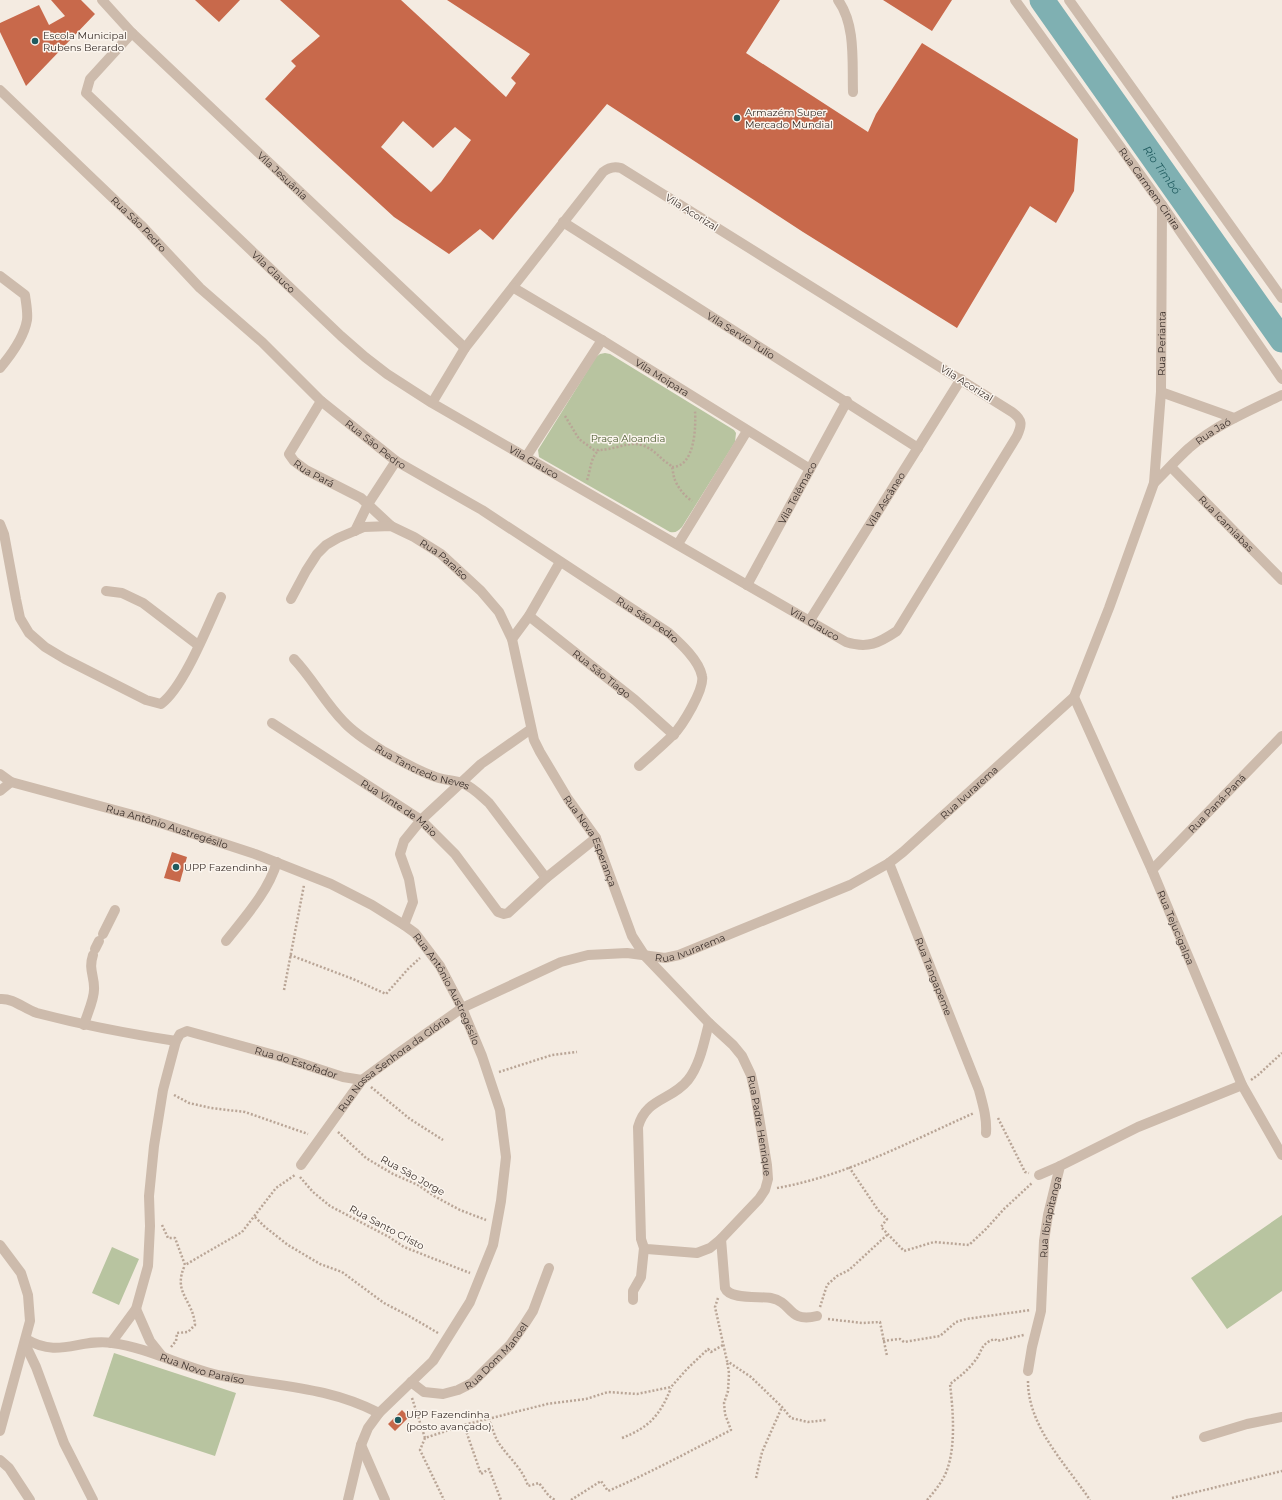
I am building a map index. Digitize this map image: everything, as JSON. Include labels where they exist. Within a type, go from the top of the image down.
[{"type":"street","name":"Vila Jesuânia","points":[[102,0],[132,32],[465,348]]},
{"type":"street","points":[[838,0],[844,9],[852,39],[853,92]]},
{"type":"street","name":"Rua Carmem Cinira","points":[[1015,0],[1162,204],[1282,379]]},
{"type":"street","points":[[1069,0],[1282,298]]},
{"type":"street","name":"Vila Glauco","points":[[132,32],[90,79],[86,93],[341,336],[365,357],[387,374],[432,403],[846,642],[857,645],[869,645],[884,639],[897,631],[1017,436],[1020,428],[1020,421]]},
{"type":"street","name":"Rua São Pedro","points":[[0,90],[142,225],[200,288],[262,342],[322,401],[396,461],[482,510],[669,633],[686,650],[702,676],[702,685],[674,735],[639,766]]},
{"type":"street","name":"Vila Acorizal","points":[[432,403],[465,348],[514,288],[563,222],[603,172],[608,168],[615,166],[621,168],[961,379],[1018,416],[1020,421]]},
{"type":"street","name":"Rua Perianta","points":[[1154,483],[1161,392],[1162,204]]},
{"type":"street","name":"Vila Servio Tulio","points":[[563,222],[918,448]]},
{"type":"street","points":[[0,276],[25,295],[27,318],[24,332],[10,357],[0,368]]},
{"type":"street","name":"Vila Moipara","points":[[514,288],[602,340],[747,431],[810,468]]},
{"type":"street","points":[[526,457],[602,340]]},
{"type":"street","name":"Vila Ascâneo","points":[[810,620],[961,379]]},
{"type":"street","points":[[1161,392],[1234,418]]},
{"type":"street","name":"Rua Jaó","points":[[1154,483],[1190,448],[1212,432],[1234,418],[1282,395]]},
{"type":"street","name":"Rua Pará","points":[[322,401],[289,454],[294,461],[306,470],[361,498],[391,526]]},
{"type":"street","name":"Vila Telêmaco","points":[[747,585],[847,402]]},
{"type":"street","points":[[678,544],[747,431]]},
{"type":"street","points":[[355,531],[368,504],[396,461]]},
{"type":"street","name":"Rua Icamiabas","points":[[1171,466],[1282,580]]},
{"type":"street","name":"Rua Ivurarema","points":[[645,956],[664,958],[679,955],[850,885],[889,863],[1074,697],[1109,608],[1154,483]]},
{"type":"street","points":[[0,524],[4,534],[20,618],[29,633],[45,647],[146,700],[161,704],[173,693],[185,672],[221,597]]},
{"type":"street","name":"Rua Paraíso","points":[[290,599],[306,571],[326,545],[364,528],[391,526],[414,537],[441,554],[481,591],[499,612],[512,639],[532,729]]},
{"type":"street","points":[[512,639],[529,616],[560,562]]},
{"type":"street","points":[[106,591],[122,593],[143,602],[198,645]]},
{"type":"street","name":"Rua São Tiago","points":[[529,616],[634,700],[674,735]]},
{"type":"street","name":"Rua Tancredo Neves","points":[[294,659],[306,672],[345,723],[362,737],[383,751],[431,776],[444,780],[461,782],[469,786],[489,803],[546,878]]},
{"type":"street","name":"Rua Tejucigalpa","points":[[1074,697],[1152,870],[1242,1085],[1282,1155]]},
{"type":"street","name":"Rua Vinte de Maio","points":[[272,723],[421,820],[455,854],[498,912],[504,914],[508,913],[546,878]]},
{"type":"street","points":[[404,925],[413,902],[410,878],[400,854],[404,841],[421,820],[461,782],[482,764],[532,729]]},
{"type":"street","name":"Rua Nova Esperança","points":[[532,729],[534,740],[564,793],[596,838],[632,936],[645,956]]},
{"type":"street","name":"Rua Paná-Paná","points":[[1152,870],[1282,736]]},
{"type":"street","name":"Rua Antônio Austregésilo","points":[[0,774],[11,782],[148,819],[278,862],[332,884],[372,905],[415,933],[440,966],[462,1008],[500,1110],[506,1157],[502,1201],[493,1246],[470,1302],[433,1360],[379,1413],[368,1428],[361,1445],[348,1500]]},
{"type":"street","points":[[0,791],[11,782]]},
{"type":"street","points":[[546,878],[596,838]]},
{"type":"street","points":[[226,941],[264,891],[274,875],[278,862]]},
{"type":"street","name":"Rua Tangapeme","points":[[889,863],[979,1090],[985,1109],[986,1133]]},
{"type":"street","points":[[84,1024],[94,990],[91,973],[91,961],[115,910]]},
{"type":"street","name":"Rua Nossa Senhora da Glória","points":[[299,1169],[362,1080],[462,1008],[561,962],[594,955],[627,954],[645,956]]},
{"type":"street","name":"Rua Padre Henrique","points":[[644,1248],[697,1252],[710,1248],[721,1239],[759,1199],[765,1190],[768,1179],[768,1165],[751,1075],[742,1056],[645,956]]},
{"type":"street","name":"Rua do Estofador","points":[[3,999],[34,1012],[101,1029],[178,1037],[187,1031],[285,1058],[343,1078],[362,1080]]},
{"type":"street","points":[[633,1300],[633,1291],[641,1277],[644,1248],[641,1239],[638,1150],[638,1127],[640,1117],[645,1111],[680,1088],[688,1080],[695,1068],[710,1023]]},
{"type":"street","points":[[111,1342],[136,1309],[148,1266],[150,1226],[149,1196],[154,1146],[163,1090],[178,1037]]},
{"type":"street","name":"Rua Ibirapitanga","points":[[1028,1371],[1041,1310],[1044,1241],[1048,1215],[1060,1166],[1138,1127],[1242,1085]]},
{"type":"street","points":[[1040,1176],[1060,1166]]},
{"type":"street","points":[[721,1239],[725,1288],[727,1292],[731,1294],[777,1299],[797,1316],[807,1318],[817,1316]]},
{"type":"street","points":[[0,1245],[21,1273],[28,1295],[30,1321],[0,1431]]},
{"type":"street","name":"Rua Dom Manoel","points":[[410,1383],[424,1392],[443,1394],[458,1390],[472,1383],[501,1354],[524,1325],[533,1311],[550,1268]]},
{"type":"street","points":[[136,1309],[150,1342],[165,1357]]},
{"type":"street","points":[[25,1342],[36,1367],[64,1443],[93,1500]]},
{"type":"street","name":"Rua Novo Paraíso","points":[[25,1342],[44,1348],[55,1349],[111,1342],[138,1348],[188,1366],[222,1376],[310,1389],[341,1397],[362,1404],[379,1413]]},
{"type":"street","points":[[1204,1437],[1247,1424],[1282,1417]]},
{"type":"street","points":[[361,1445],[384,1500]]},
{"type":"street","points":[[0,1460],[9,1468],[30,1500]]},
{"type":"path","points":[[672,468],[683,464],[693,444],[696,431],[695,411],[692,397]]},
{"type":"path","points":[[558,408],[565,415],[579,439],[594,450],[631,443],[642,445],[657,454],[672,468],[674,478],[682,492],[689,500],[700,508]]},
{"type":"path","points":[[583,489],[594,454],[600,450]]},
{"type":"path","points":[[284,990],[306,873]]},
{"type":"path","points":[[290,955],[353,979],[386,994],[408,969],[429,950]]},
{"type":"path","points":[[488,1076],[552,1055],[578,1052]]},
{"type":"path","points":[[1242,1085],[1258,1075],[1282,1053]]},
{"type":"path","points":[[362,1080],[410,1119],[443,1140]]},
{"type":"path","points":[[163,1090],[189,1102],[222,1110],[245,1112],[320,1138]]},
{"type":"path","points":[[765,1190],[798,1184],[849,1167],[985,1109]]},
{"type":"path","points":[[997,1116],[1025,1172],[1040,1176]]},
{"type":"path","name":"Rua São Jorge","points":[[330,1125],[366,1158],[393,1174],[418,1185],[434,1196],[460,1210],[497,1224]]},
{"type":"path","points":[[849,1167],[878,1210],[887,1219],[881,1227],[887,1235],[904,1251],[934,1242],[969,1245],[986,1229],[1004,1208],[1040,1176]]},
{"type":"path","points":[[185,1265],[242,1232],[276,1188],[299,1169]]},
{"type":"path","name":"Rua Santo Cristo","points":[[299,1169],[313,1192],[330,1206],[389,1237],[404,1247],[480,1278]]},
{"type":"path","points":[[255,1217],[288,1245],[320,1264],[342,1272],[384,1304],[409,1316],[447,1338]]},
{"type":"path","points":[[162,1224],[168,1238],[175,1238],[185,1265],[180,1282],[183,1294],[194,1316],[195,1325],[188,1332],[177,1333],[176,1341],[165,1357]]},
{"type":"path","points":[[887,1235],[849,1270],[837,1276],[827,1285],[817,1316],[828,1319],[862,1323],[880,1322],[887,1356]]},
{"type":"path","points":[[571,1500],[601,1481],[608,1490],[627,1482],[731,1430],[725,1414],[724,1403],[728,1391],[729,1373],[716,1307],[724,1274]]},
{"type":"path","points":[[883,1341],[900,1339],[904,1342],[940,1336],[956,1322],[966,1318],[1019,1310],[1041,1310]]},
{"type":"path","points":[[927,1500],[939,1486],[948,1466],[952,1443],[954,1413],[950,1384],[961,1376],[976,1360],[982,1347],[989,1341],[995,1339],[997,1341],[1036,1332]]},
{"type":"path","points":[[622,1438],[637,1432],[650,1422],[665,1402],[671,1387],[708,1349],[711,1352],[723,1345]]},
{"type":"path","points":[[727,1361],[751,1377],[791,1418],[808,1422],[826,1420]]},
{"type":"path","points":[[1028,1371],[1028,1394],[1036,1418],[1055,1451],[1090,1500]]},
{"type":"path","points":[[410,1383],[425,1438],[420,1450],[444,1500]]},
{"type":"path","points":[[425,1438],[488,1418],[547,1404],[586,1399],[608,1392],[637,1394],[671,1387]]},
{"type":"path","points":[[756,1478],[762,1452],[782,1408]]},
{"type":"path","points":[[488,1418],[498,1440],[518,1466],[526,1479],[528,1486],[539,1483],[549,1496],[555,1500]]},
{"type":"path","points":[[464,1425],[481,1474],[489,1469],[501,1500]]},
{"type":"path","points":[[1172,1498],[1282,1471]]},
{"type":"green space","name":"Praça Aloandia","points":[[605,353],[610,354],[734,430],[736,433],[735,442],[682,527],[677,531],[670,532],[539,457],[538,450],[596,357]]},
{"type":"green space","points":[[1282,1215],[1282,1291],[1227,1329],[1191,1278]]},
{"type":"green space","points":[[112,1247],[139,1259],[119,1305],[92,1293]]},
{"type":"green space","points":[[114,1353],[236,1393],[215,1456],[93,1416]]},
{"type":"building","name":"Escola Municipal Rubens Berardo","points":[[51,0],[81,0],[95,14],[26,86],[0,32],[0,23],[39,5],[49,25],[65,16]]},
{"type":"building","points":[[195,0],[240,0],[219,22]]},
{"type":"building","points":[[280,0],[401,0],[506,97],[516,83],[511,78],[530,54],[447,0],[780,0],[746,53],[868,132],[876,114],[922,43],[1078,139],[1074,191],[1056,223],[1030,206],[957,328],[803,232],[607,104],[493,240],[480,229],[449,254],[394,217],[265,99],[296,66],[291,61],[320,36]],"holes":[[[403,121],[433,148],[455,127],[471,140],[441,182],[431,192],[381,147]]]},
{"type":"building","points":[[883,0],[952,0],[932,31]]},
{"type":"building","name":"UPP Fazendinha","points":[[172,852],[187,857],[180,882],[164,878]]},
{"type":"building","name":"UPP Fazendinha (posto avançado)","points":[[402,1410],[409,1417],[395,1431],[388,1424]]},
{"type":"waterway","name":"Rio Timbó","points":[[1042,0],[1282,340]]},
{"type":"place","name":"Escola Municipal Rubens Berardo","points":[[35,41]]},
{"type":"place","name":"Armazém Super Mercado Mundial","points":[[737,118]]},
{"type":"place","name":"UPP Fazendinha","points":[[176,867]]},
{"type":"place","name":"UPP Fazendinha (posto avançado)","points":[[398,1420]]}]
